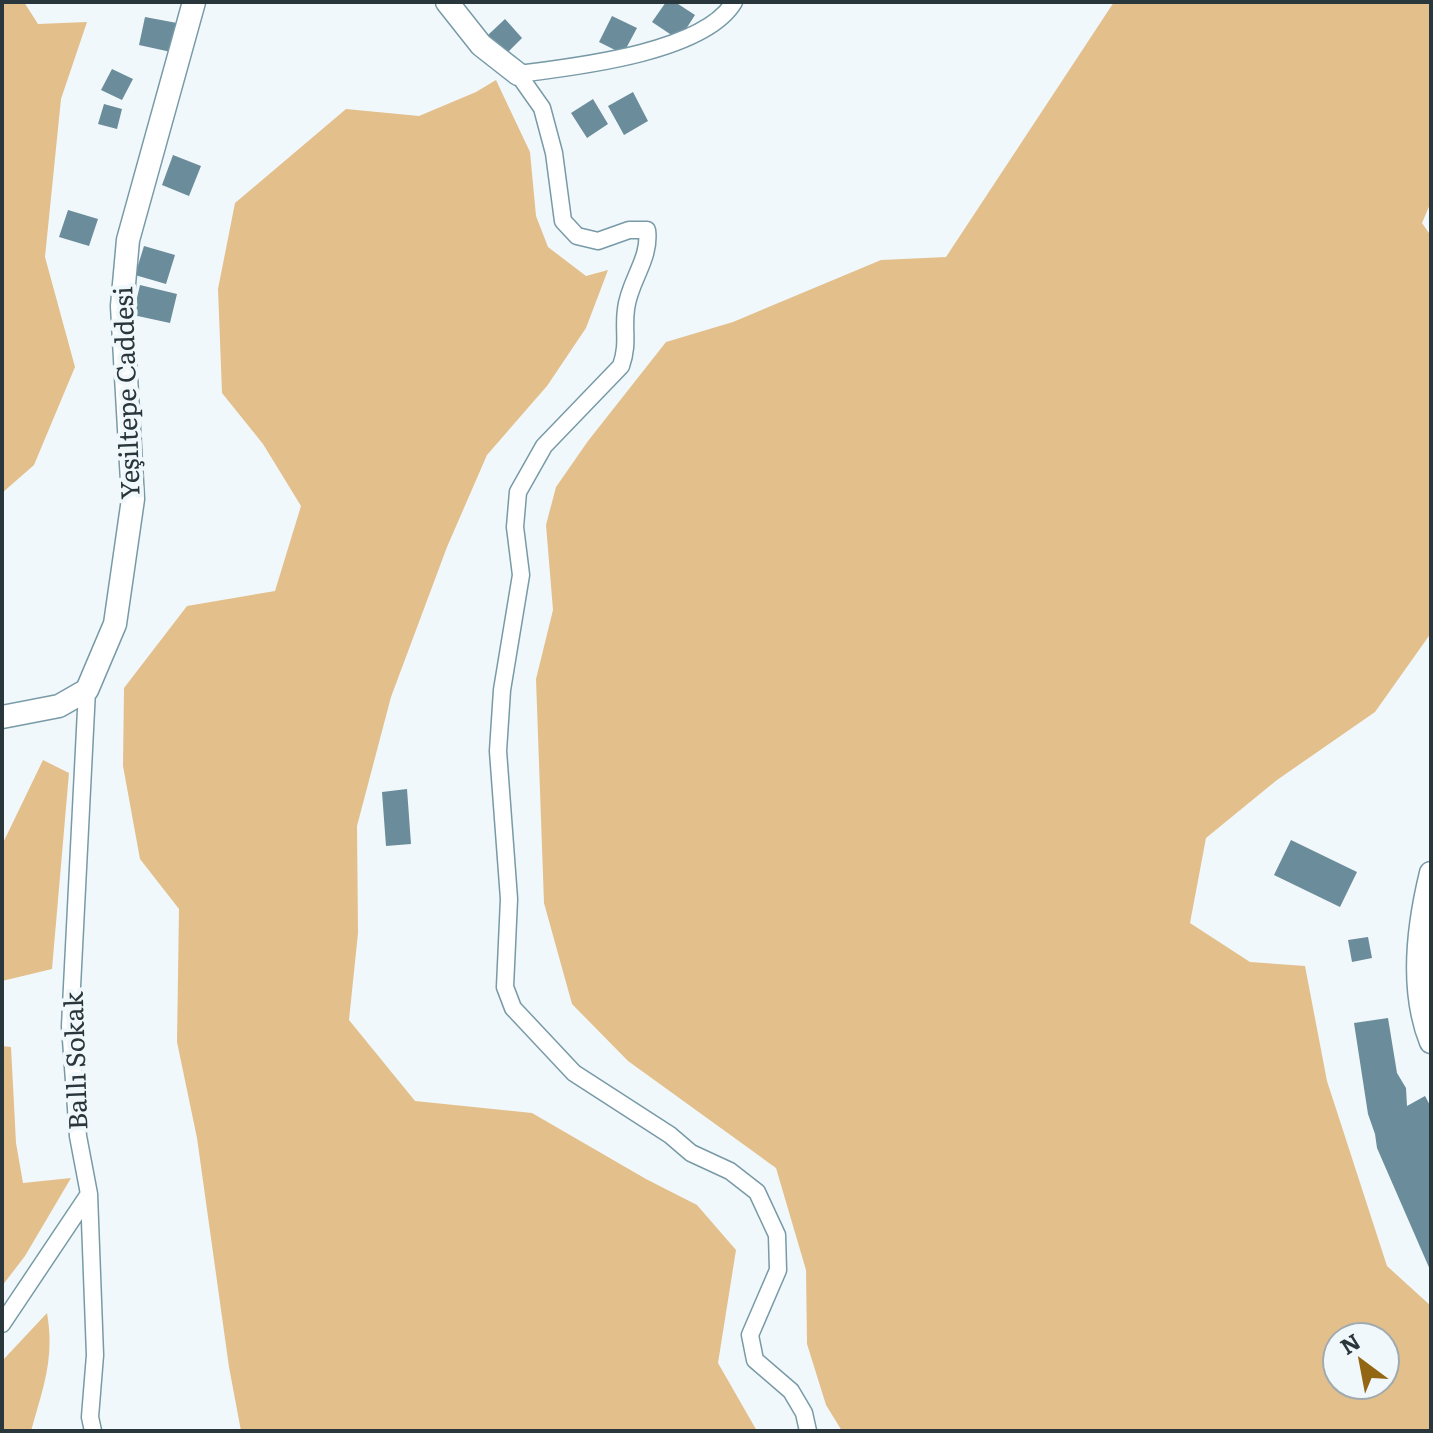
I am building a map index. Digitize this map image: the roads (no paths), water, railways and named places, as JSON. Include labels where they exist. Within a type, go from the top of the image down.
[{"type":"street","name":"Yeşiltepe Caddesi","points":[[87,690],[115,624],[133,499],[122,306],[128,240],[194,2]]},
{"type":"street","points":[[447,2],[481,45],[518,74],[542,108],[554,153],[563,221],[577,236],[598,241],[629,230],[647,230],[649,245],[625,310],[627,349],[621,366],[544,446],[518,492],[515,527],[521,575],[502,690],[498,751],[509,899],[505,987],[513,1008],[574,1073],[670,1135],[691,1153],[730,1171],[757,1192],[777,1235],[778,1270],[750,1335],[755,1360],[791,1391],[804,1413],[808,1431]]},
{"type":"street","points":[[518,74],[593,65],[670,46],[727,15],[734,2]]},
{"type":"street","points":[[2,717],[59,706],[87,690]]},
{"type":"street","name":"Ballı Sokak","points":[[87,690],[70,1026],[78,1136],[89,1194],[95,1355],[90,1417],[93,1431]]},
{"type":"street","points":[[1431,873],[1420,940],[1419,998],[1431,1042]]},
{"type":"street","points":[[2,1324],[89,1194]]}]
